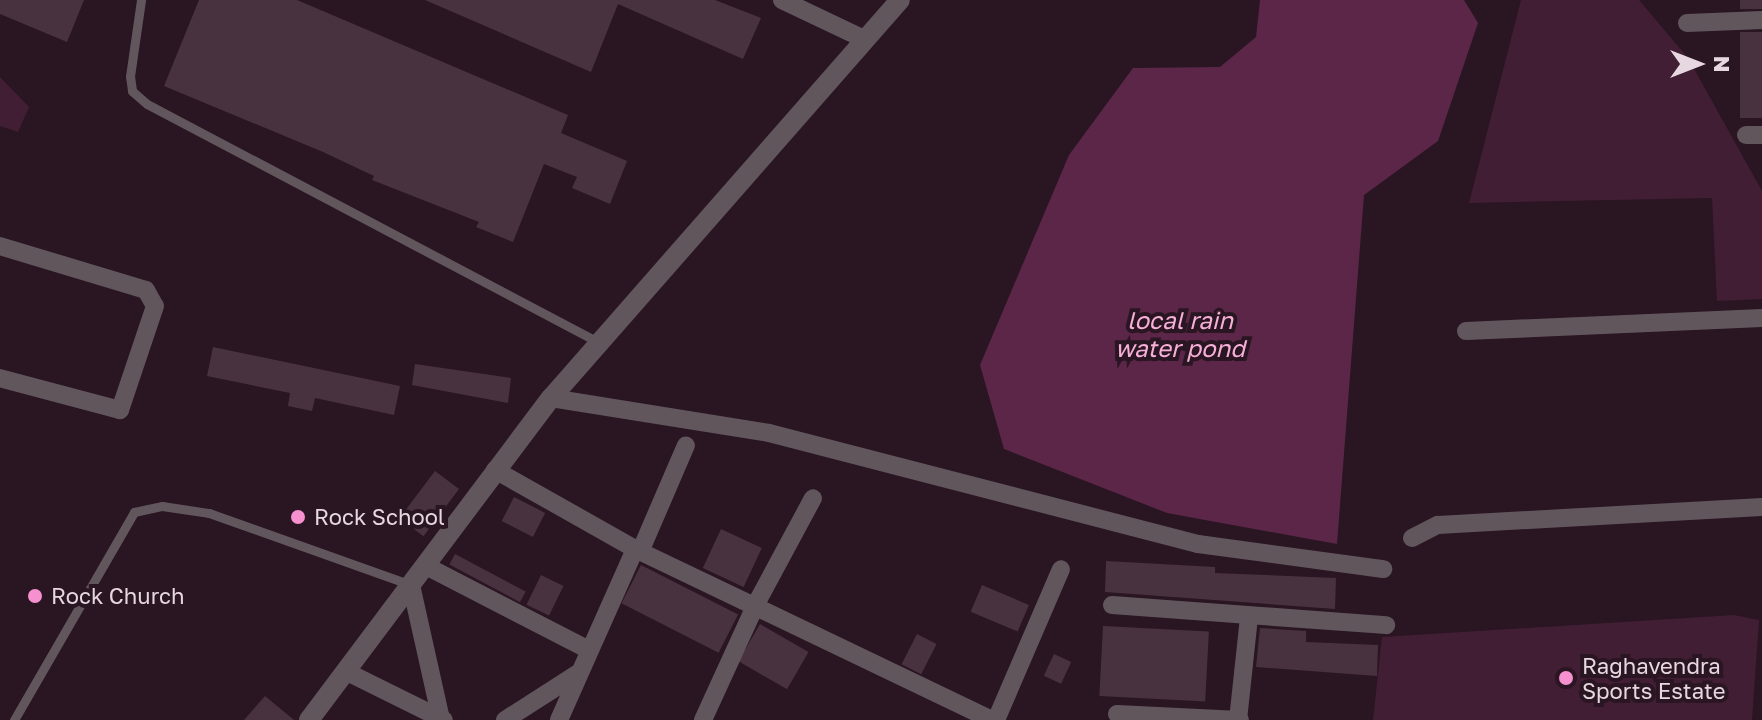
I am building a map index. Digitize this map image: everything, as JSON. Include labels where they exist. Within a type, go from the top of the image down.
[{"type":"street","points":[[782,0],[864,39]]},
{"type":"street","points":[[309,720],[428,567],[495,470],[551,398],[864,39],[891,2]]},
{"type":"street","points":[[1687,23],[1762,20]]},
{"type":"street","points":[[0,246],[146,290],[155,306],[120,410],[0,378]]},
{"type":"street","points":[[1466,331],[1762,318]]},
{"type":"street","points":[[551,398],[769,433],[1198,544],[1383,569]]},
{"type":"street","points":[[559,720],[587,649],[638,550],[686,445]]},
{"type":"street","points":[[495,470],[638,550],[994,720],[1061,569]]},
{"type":"street","points":[[703,720],[756,604],[813,498]]},
{"type":"street","points":[[1412,538],[1438,525],[1762,507]]},
{"type":"street","points":[[428,567],[587,649]]},
{"type":"street","points":[[411,585],[443,719]]},
{"type":"street","points":[[1112,605],[1386,625]]},
{"type":"street","points":[[1117,714],[1239,720],[1249,617]]},
{"type":"street","points":[[345,671],[443,719]]},
{"type":"street","points":[[505,720],[577,674]]},
{"type":"lane","points":[[141,0],[130,76],[132,91],[147,104],[601,344]]},
{"type":"lane","points":[[14,720],[134,512],[162,506],[209,513],[411,585]]},
{"type":"shaded area","points":[[1521,0],[1639,0],[1688,58],[1762,191],[1762,299],[1717,301],[1712,198],[1469,203]]},
{"type":"shaded area","points":[[0,77],[29,107],[18,132],[0,126]]},
{"type":"shaded area","name":"Raghavendra Sports Estate","points":[[1734,615],[1759,620],[1752,720],[1373,720],[1382,637]]},
{"type":"water","name":"local rain water pond","points":[[1260,0],[1464,0],[1478,23],[1438,141],[1364,195],[1337,544],[1167,513],[1004,449],[980,365],[1069,155],[1133,68],[1220,67],[1256,37]]},
{"type":"building","points":[[0,0],[84,0],[67,42],[0,14]]},
{"type":"building","points":[[199,0],[297,0],[568,115],[561,133],[627,161],[610,204],[572,188],[577,177],[544,164],[513,242],[476,227],[479,222],[372,180],[374,176],[323,152],[164,86]]},
{"type":"building","points":[[425,0],[715,0],[761,18],[743,59],[618,4],[591,72]]},
{"type":"building","points":[[1740,0],[1762,0],[1762,9],[1740,9]]},
{"type":"building","points":[[1740,32],[1762,32],[1762,118],[1740,118]]},
{"type":"building","points":[[213,347],[400,386],[394,415],[315,398],[312,411],[288,406],[290,393],[207,376]]},
{"type":"building","points":[[415,364],[511,378],[508,403],[412,385]]},
{"type":"building","points":[[435,471],[459,489],[423,536],[399,518]]},
{"type":"building","points":[[514,497],[545,513],[533,537],[502,521]]},
{"type":"building","points":[[721,529],[762,548],[744,587],[703,568]]},
{"type":"building","points":[[455,554],[526,592],[520,602],[449,565]]},
{"type":"building","points":[[1106,561],[1215,567],[1215,573],[1336,578],[1335,609],[1105,592]]},
{"type":"building","points":[[641,565],[738,614],[719,653],[621,603]]},
{"type":"building","points":[[541,575],[563,586],[549,616],[527,605]]},
{"type":"building","points":[[982,585],[1029,605],[1018,632],[971,612]]},
{"type":"building","points":[[760,624],[808,652],[787,689],[738,661]]},
{"type":"building","points":[[1103,626],[1209,632],[1205,701],[1099,696]]},
{"type":"building","points":[[1260,628],[1306,631],[1306,642],[1378,645],[1377,676],[1256,667]]},
{"type":"building","points":[[917,634],[937,644],[921,674],[902,664]]},
{"type":"building","points":[[1054,654],[1071,662],[1061,684],[1044,676]]},
{"type":"building","points":[[265,696],[294,720],[244,720]]},
{"type":"place","name":"Rock School","points":[[298,517]]},
{"type":"place","name":"Rock Church","points":[[35,596]]},
{"type":"place","name":"Raghavendra Sports Estate","points":[[1566,678]]}]
